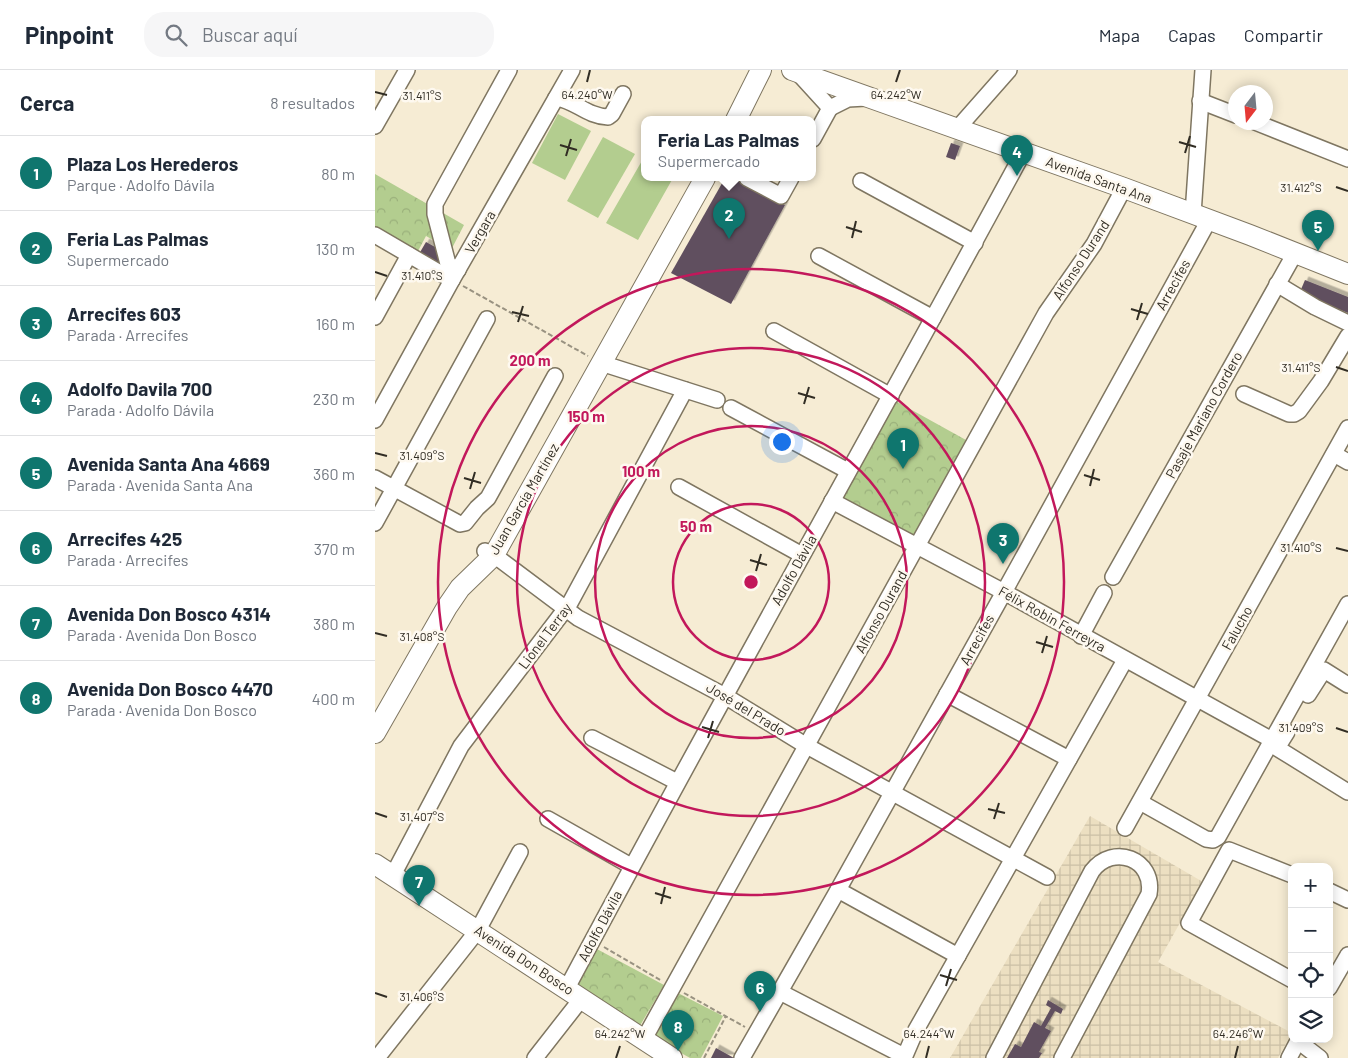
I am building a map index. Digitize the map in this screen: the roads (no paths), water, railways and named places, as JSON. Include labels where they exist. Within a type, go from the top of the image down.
[{"type":"main road","points":[[725,116],[744,82],[747,70]]},
{"type":"main road","points":[[738,116],[761,70]]},
{"type":"main road","name":"Avenida Santa Ana","points":[[794,71],[1124,188],[1348,274]]},
{"type":"main road","name":"Juan García Martínez","points":[[597,360],[689,181]]},
{"type":"main road","name":"Juan García Martínez","points":[[375,733],[447,607],[460,588],[490,553],[597,360],[703,181]]},
{"type":"main road","name":"Juan García Martínez","points":[[375,708],[449,585],[490,553]]},
{"type":"main road","name":"Avenida Don Bosco","points":[[375,864],[672,1058]]},
{"type":"street","points":[[375,126],[407,70]]},
{"type":"street","points":[[455,275],[449,264],[435,214],[435,204],[509,70]]},
{"type":"street","name":"Vergara","points":[[375,420],[572,70]]},
{"type":"street","points":[[957,129],[1009,70]]},
{"type":"street","points":[[1201,217],[1200,101],[1203,70]]},
{"type":"street","points":[[794,71],[830,108]]},
{"type":"street","points":[[556,98],[567,100],[590,114],[607,116],[612,114],[623,94]]},
{"type":"street","points":[[816,134],[830,108],[848,99],[871,98]]},
{"type":"street","points":[[1200,101],[1228,112]]},
{"type":"street","points":[[1273,129],[1348,159]]},
{"type":"street","name":"Adolfo Dávila","points":[[535,1058],[575,993],[592,941],[631,866],[1023,153]]},
{"type":"street","points":[[753,181],[781,196],[789,181]]},
{"type":"street","points":[[861,181],[975,243]]},
{"type":"street","name":"Alfonso Durand","points":[[643,1039],[1046,313],[1094,244],[1124,188]]},
{"type":"street","name":"Arrecifes","points":[[743,1058],[1004,592],[1201,217]]},
{"type":"street","points":[[375,235],[409,255],[455,275]]},
{"type":"street","name":"Pasaje Mariano Cordero","points":[[1113,577],[1295,253]]},
{"type":"street","points":[[375,317],[409,255]]},
{"type":"street","points":[[819,256],[933,318]]},
{"type":"street","points":[[1277,284],[1315,308],[1348,322]]},
{"type":"street","points":[[375,523],[487,319]]},
{"type":"street","points":[[774,332],[891,396]]},
{"type":"street","points":[[1244,394],[1289,414],[1295,414],[1321,381],[1348,336]]},
{"type":"street","points":[[597,360],[717,400]]},
{"type":"street","points":[[375,478],[395,487],[460,524],[465,523],[488,498],[555,376]]},
{"type":"street","name":"Lionel Terray","points":[[393,875],[461,746],[566,610],[685,390]]},
{"type":"street","points":[[731,408],[848,471]]},
{"type":"street","name":"Falucho","points":[[1125,828],[1348,428]]},
{"type":"street","points":[[1334,454],[1348,462]]},
{"type":"street","points":[[679,487],[802,555]]},
{"type":"street","name":"Félix Robin Ferreyra","points":[[832,501],[1004,592],[1197,700],[1274,744],[1348,792]]},
{"type":"street","name":"José del Prado","points":[[490,553],[578,618],[725,696],[805,745],[1047,877]]},
{"type":"street","points":[[1081,636],[1104,593]]},
{"type":"street","points":[[1288,978],[1189,924],[1229,850],[1228,838],[1239,812],[1348,604]]},
{"type":"street","points":[[780,992],[904,1057],[916,1030],[1125,660]]},
{"type":"street","points":[[1140,802],[1206,839],[1213,840],[1219,837],[1274,744],[1324,670],[1348,685]]},
{"type":"street","points":[[947,694],[1069,759]]},
{"type":"street","points":[[592,738],[677,782]]},
{"type":"street","points":[[548,819],[631,866]]},
{"type":"street","points":[[1229,850],[1288,873]]},
{"type":"street","points":[[377,1058],[478,930],[520,852]]},
{"type":"street","points":[[993,1058],[1093,871],[1102,860],[1109,857],[1132,860],[1143,867],[1150,878],[1149,894],[1063,1058]]},
{"type":"street","points":[[838,890],[958,956]]},
{"type":"street","points":[[1333,893],[1348,900]]},
{"type":"street","points":[[1343,978],[1348,955]]},
{"type":"street","points":[[1289,1058],[1297,1043]]},
{"type":"street","points":[[1302,1043],[1320,1058]]},
{"type":"place","name":"Adolfo Davila 700","points":[[1017,176]]},
{"type":"place","name":"Feria Las Palmas","points":[[729,239]]},
{"type":"place","name":"Avenida Santa Ana 4669","points":[[1318,251]]},
{"type":"place","name":"Plaza Los Herederos","points":[[903,469]]},
{"type":"place","name":"Arrecifes 603","points":[[1003,564]]},
{"type":"place","name":"Avenida Don Bosco 4314","points":[[419,906]]},
{"type":"place","name":"Arrecifes 425","points":[[760,1012]]},
{"type":"place","name":"Avenida Don Bosco 4470","points":[[678,1051]]}]
